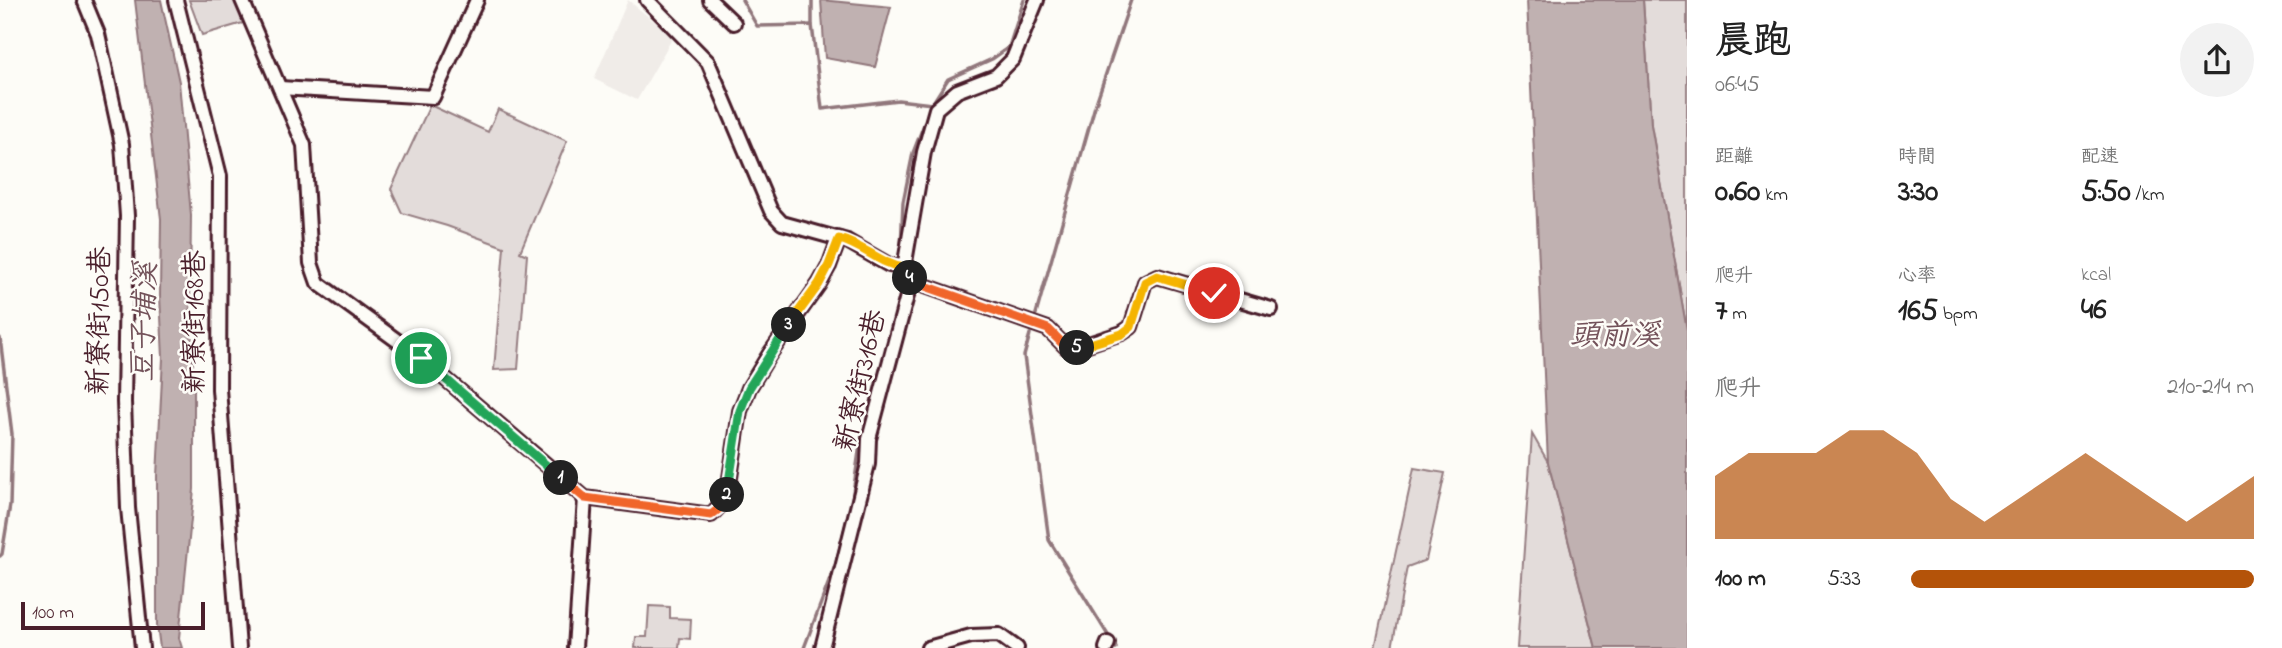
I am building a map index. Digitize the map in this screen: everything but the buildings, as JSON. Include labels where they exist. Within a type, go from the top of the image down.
[{"type":"street","name":"新寮街150巷","points":[[84,0],[98,34],[122,144],[127,216],[124,402],[128,508],[142,648]]},
{"type":"street","name":"新寮街168巷","points":[[176,0],[220,176],[219,389],[239,648]]},
{"type":"street","points":[[242,0],[304,145],[311,262],[318,283],[421,358],[585,498],[711,515],[727,498],[740,411],[749,388],[819,284],[839,239]]},
{"type":"street","points":[[281,88],[433,97],[477,0]]},
{"type":"street","points":[[646,0],[708,62],[771,211],[782,223],[847,241],[889,265],[904,268],[924,152],[936,109],[957,91],[996,76],[1013,59],[1037,0]]},
{"type":"street","points":[[710,0],[734,23]]},
{"type":"street","name":"新寮街316巷","points":[[822,648],[868,464],[869,439],[911,281],[904,268]]},
{"type":"street","points":[[911,281],[1048,329],[1066,347],[1076,348],[1122,334],[1131,327],[1145,282],[1157,276],[1271,309]]},
{"type":"street","points":[[575,648],[585,498]]},
{"type":"street","points":[[929,648],[971,636],[999,635],[1017,648]]},
{"type":"shaded area","points":[[189,0],[236,0],[246,22],[202,35]]},
{"type":"shaded area","points":[[628,0],[673,37],[637,100],[594,79]]},
{"type":"shaded area","points":[[1643,0],[1687,0],[1687,331],[1651,125]]},
{"type":"shaded area","points":[[430,105],[488,132],[498,109],[567,141],[520,252],[527,255],[518,369],[494,370],[504,247],[402,213],[391,189]]},
{"type":"shaded area","points":[[1532,434],[1548,462],[1596,648],[1517,648]]},
{"type":"shaded area","points":[[1414,468],[1445,473],[1426,560],[1407,567],[1392,648],[1375,648]]},
{"type":"shaded area","points":[[649,606],[670,607],[670,618],[691,619],[690,639],[680,638],[679,648],[635,648],[636,637],[647,637]]},
{"type":"water","name":"豆子埔溪","points":[[135,0],[161,0],[179,82],[191,215],[194,489],[179,638],[182,648],[160,648],[157,625],[157,476],[163,358],[161,219]]},
{"type":"water","points":[[821,0],[891,7],[875,67],[825,58]]},
{"type":"water","name":"頭前溪","points":[[1527,0],[1643,0],[1651,125],[1687,331],[1687,648],[1596,648],[1548,462]]},
{"type":"waterway","points":[[742,0],[757,26],[812,25],[822,109],[898,100],[932,104]]},
{"type":"waterway","points":[[812,0],[812,25]]},
{"type":"waterway","points":[[901,248],[903,202],[913,153],[932,104],[948,79],[992,59],[1009,47],[1024,0]]},
{"type":"waterway","points":[[1036,314],[1095,106],[1131,0]]},
{"type":"waterway","points":[[804,648],[836,563],[852,500],[860,445],[894,322]]},
{"type":"waterway","points":[[1030,334],[1024,356],[1049,540],[1116,648]]},
{"type":"waterway","points":[[0,338],[12,434],[10,505],[0,556]]},
{"type":"route","points":[[421,358],[585,498],[711,515],[727,498],[740,411],[749,388],[819,284],[839,239],[889,265],[904,268],[911,281],[1048,329],[1066,347],[1076,348],[1122,334],[1131,327],[1145,282],[1151,278],[1157,276],[1214,293]]}]
